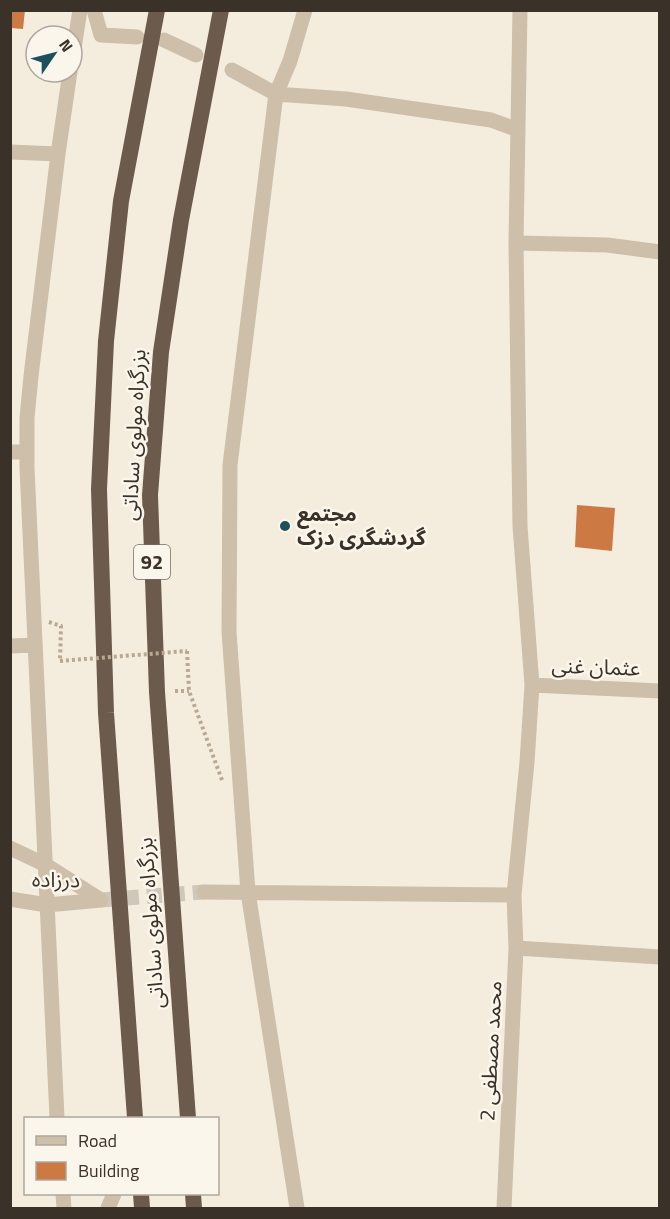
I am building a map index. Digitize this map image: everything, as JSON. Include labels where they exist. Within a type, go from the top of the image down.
[{"type":"highway","name":"بزرگراه مولوی ساداتی","points":[[135,1117],[106,713],[99,489],[106,341],[120,201],[157,10]]},
{"type":"highway","name":"بزرگراه مولوی ساداتی","points":[[188,1117],[157,692],[150,495],[161,352],[181,220],[221,10]]},
{"type":"street","points":[[94,10],[101,35],[137,37]]},
{"type":"street","points":[[297,1209],[248,892],[229,632],[230,465],[276,94],[290,61],[305,10]]},
{"type":"street","name":"محمد مصطفی 2","points":[[504,1209],[516,948],[514,895],[527,762],[531,685],[520,526],[516,243],[520,10]]},
{"type":"street","points":[[164,40],[196,55]]},
{"type":"street","points":[[232,70],[276,94],[346,99],[480,118],[518,130]]},
{"type":"street","points":[[57,1117],[27,418],[68,84]]},
{"type":"street","points":[[10,152],[58,154]]},
{"type":"street","points":[[516,243],[607,245],[660,252]]},
{"type":"street","points":[[10,452],[27,452]]},
{"type":"street","points":[[10,646],[35,645]]},
{"type":"street","name":"عثمان غنی","points":[[531,685],[660,691]]},
{"type":"street","points":[[10,848],[46,865]]},
{"type":"street","name":"درزاده","points":[[10,898],[47,905],[101,900],[46,865]]},
{"type":"street","points":[[204,892],[514,895]]},
{"type":"street","points":[[516,948],[660,957]]},
{"type":"street","points":[[108,1209],[114,1195]]},
{"type":"path","points":[[61,626],[60,661],[187,651],[189,691],[229,800],[241,798]]},
{"type":"building","points":[[10,10],[25,10],[23,29],[10,28]]},
{"type":"building","points":[[577,505],[615,508],[612,551],[575,547]]},
{"type":"tunnel","points":[[101,900],[204,892]]},
{"type":"place","name":"مجتمع گردشگری دزک","points":[[285,526]]}]
